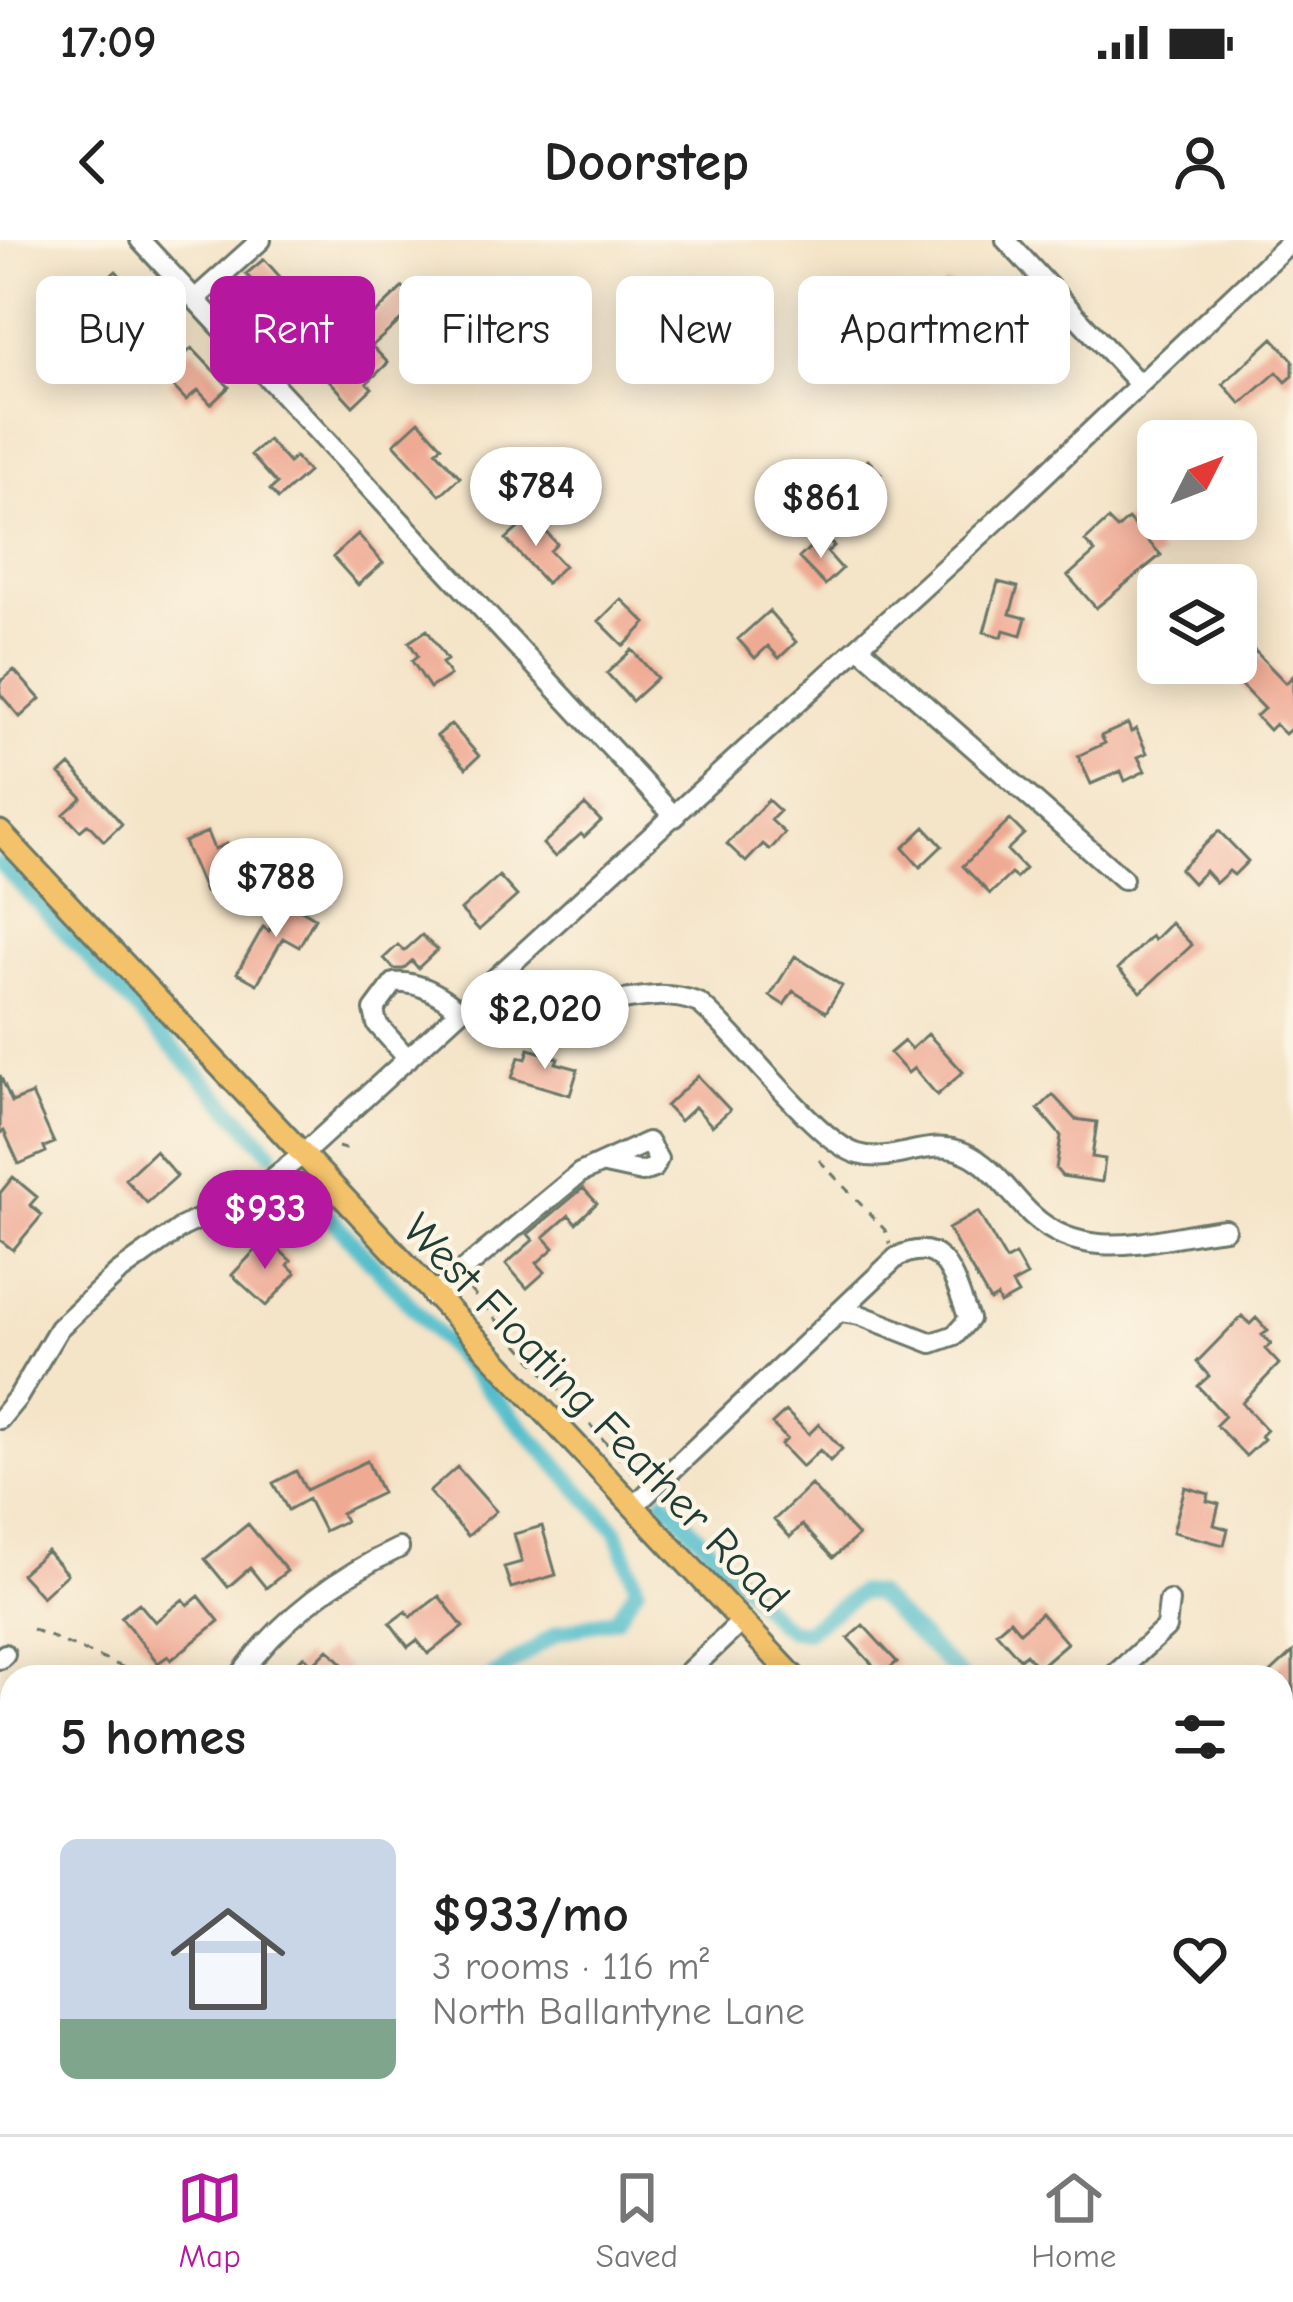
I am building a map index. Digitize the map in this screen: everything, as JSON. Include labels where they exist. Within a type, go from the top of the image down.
[{"type":"main road","name":"West Floating Feather Road","points":[[0,832],[783,1665]]},
{"type":"street","points":[[140,240],[675,817]]},
{"type":"street","points":[[195,298],[261,240]]},
{"type":"street","points":[[1006,240],[1139,384]]},
{"type":"street","points":[[0,1419],[59,1328],[103,1285],[182,1227],[236,1204],[302,1155],[859,647],[1292,240]]},
{"type":"street","points":[[859,647],[1123,879]]},
{"type":"street","points":[[500,976],[557,1005],[652,994],[676,994],[699,1003],[842,1147],[881,1157],[924,1147],[967,1154],[983,1164],[1030,1214],[1064,1238],[1115,1246],[1225,1229]]},
{"type":"street","points":[[408,1058],[376,1024],[374,1010],[394,983],[421,987],[446,998],[460,1011]]},
{"type":"street","points":[[432,1296],[580,1173],[605,1164]]},
{"type":"street","points":[[633,1507],[897,1257],[926,1249],[948,1268],[969,1319],[956,1335],[932,1343],[841,1312]]},
{"type":"street","points":[[248,1665],[309,1602],[352,1572],[399,1548]]},
{"type":"street","points":[[1125,1665],[1166,1628],[1169,1601]]},
{"type":"street","points":[[695,1665],[742,1621]]},
{"type":"path","points":[[331,1144],[348,1150]]},
{"type":"path","points":[[819,1160],[885,1230],[890,1242],[887,1252]]},
{"type":"path","points":[[470,1283],[471,1293],[632,1472],[642,1474],[652,1468]]},
{"type":"path","points":[[32,1629],[118,1665]]},
{"type":"building","points":[[264,259],[279,276],[248,276]]},
{"type":"building","points":[[399,291],[399,322],[375,343],[375,314]]},
{"type":"building","points":[[1273,338],[1293,360],[1293,376],[1286,382],[1277,372],[1241,404],[1223,384]]},
{"type":"building","points":[[192,348],[210,367],[210,384],[229,387],[211,404],[198,390],[186,400],[171,384],[186,384],[186,353]]},
{"type":"building","points":[[375,349],[388,363],[375,375]]},
{"type":"building","points":[[333,384],[372,388],[353,406]]},
{"type":"building","points":[[419,421],[442,446],[436,451],[460,477],[440,495],[394,444]]},
{"type":"building","points":[[268,440],[289,463],[295,457],[308,472],[278,499],[270,490],[277,484],[251,455]]},
{"type":"building","points":[[868,460],[881,474],[866,489],[882,506],[863,524],[842,502],[857,488],[848,478]]},
{"type":"building","points":[[532,516],[557,544],[550,551],[564,566],[546,583],[506,539]]},
{"type":"building","points":[[1128,519],[1137,529],[1137,540],[1147,540],[1161,555],[1150,564],[1137,564],[1137,575],[1096,608],[1068,576],[1095,552],[1085,541],[1108,520],[1117,529]]},
{"type":"building","points":[[358,534],[383,563],[358,585],[333,557]]},
{"type":"building","points":[[823,535],[834,546],[827,552],[842,569],[825,585],[799,558]]},
{"type":"building","points":[[998,582],[1018,587],[1010,614],[1026,618],[1021,635],[1004,630],[1002,637],[984,632]]},
{"type":"building","points":[[621,599],[646,623],[624,646],[599,621]]},
{"type":"building","points":[[769,611],[796,642],[779,658],[768,646],[755,658],[738,639]]},
{"type":"building","points":[[427,630],[447,660],[442,663],[450,675],[430,688],[412,661],[418,656],[409,642]]},
{"type":"building","points":[[632,650],[657,678],[632,701],[607,673]]},
{"type":"building","points":[[1257,653],[1286,683],[1293,676],[1293,727],[1285,734],[1275,724],[1269,730],[1256,716],[1264,709],[1240,684],[1257,684]]},
{"type":"building","points":[[14,670],[40,699],[20,717],[0,694],[0,682]]},
{"type":"building","points":[[451,724],[479,756],[466,768],[437,736]]},
{"type":"building","points":[[1128,724],[1131,732],[1136,729],[1147,753],[1138,757],[1145,771],[1125,781],[1121,771],[1091,784],[1078,756],[1105,743],[1101,736]]},
{"type":"building","points":[[70,765],[122,824],[104,841],[88,824],[80,831],[64,814],[82,798],[60,774]]},
{"type":"building","points":[[768,800],[780,811],[771,820],[785,833],[770,850],[763,844],[746,862],[727,844]]},
{"type":"building","points":[[585,805],[601,821],[555,857],[543,844]]},
{"type":"building","points":[[1010,820],[1024,834],[1007,850],[1025,869],[1016,878],[1011,874],[990,894],[963,866]]},
{"type":"building","points":[[925,827],[942,846],[920,867],[903,848]]},
{"type":"building","points":[[1219,831],[1248,861],[1234,875],[1229,871],[1216,883],[1205,871],[1193,883],[1180,869]]},
{"type":"building","points":[[207,832],[214,849],[227,844],[237,866],[221,872],[226,883],[205,892],[184,842]]},
{"type":"building","points":[[499,876],[517,896],[479,930],[461,910]]},
{"type":"building","points":[[286,901],[315,918],[299,947],[283,938],[257,984],[237,973],[263,927],[269,931]]},
{"type":"building","points":[[1171,923],[1192,945],[1141,992],[1118,969]]},
{"type":"building","points":[[422,935],[437,950],[418,968],[412,961],[403,969],[394,969],[384,958],[398,945],[404,951]]},
{"type":"building","points":[[795,956],[842,986],[826,1012],[793,991],[784,1005],[770,996]]},
{"type":"building","points":[[928,1034],[963,1072],[937,1095],[914,1068],[908,1073],[890,1053],[904,1041],[911,1049]]},
{"type":"building","points":[[529,1049],[578,1069],[570,1095],[512,1078],[519,1057],[526,1059]]},
{"type":"building","points":[[0,1075],[12,1102],[32,1094],[54,1143],[44,1147],[46,1152],[19,1164],[4,1131],[0,1133]]},
{"type":"building","points":[[698,1076],[730,1110],[712,1126],[695,1107],[680,1121],[666,1106]]},
{"type":"building","points":[[1053,1095],[1075,1119],[1097,1122],[1092,1157],[1105,1159],[1102,1182],[1062,1176],[1056,1169],[1061,1136],[1038,1109]]},
{"type":"building","points":[[155,1151],[177,1176],[147,1203],[125,1179]]},
{"type":"building","points":[[13,1177],[37,1197],[30,1205],[42,1215],[13,1250],[0,1240],[0,1193]]},
{"type":"building","points":[[583,1188],[597,1203],[576,1223],[569,1215],[544,1237],[554,1248],[537,1263],[545,1272],[527,1288],[506,1264],[533,1240],[528,1234]]},
{"type":"building","points":[[978,1212],[1006,1260],[1015,1255],[1027,1276],[1012,1284],[1018,1294],[1000,1304],[997,1297],[990,1301],[948,1229]]},
{"type":"building","points":[[267,1238],[291,1261],[288,1265],[296,1273],[266,1306],[232,1275]]},
{"type":"building","points":[[1242,1316],[1250,1324],[1256,1318],[1268,1331],[1262,1335],[1271,1344],[1265,1349],[1279,1364],[1242,1403],[1267,1430],[1246,1456],[1216,1425],[1225,1416],[1198,1386],[1209,1376],[1197,1362]]},
{"type":"building","points":[[786,1411],[809,1434],[819,1424],[842,1449],[830,1461],[820,1450],[802,1467],[781,1445],[787,1439],[772,1424]]},
{"type":"building","points":[[367,1461],[382,1493],[341,1513],[345,1521],[324,1531],[308,1499],[288,1510],[273,1483],[296,1471],[306,1490]]},
{"type":"building","points":[[457,1467],[496,1511],[468,1536],[429,1492]]},
{"type":"building","points":[[811,1485],[858,1536],[833,1558],[802,1525],[790,1537],[774,1520]]},
{"type":"building","points":[[1185,1487],[1209,1494],[1207,1501],[1219,1504],[1214,1525],[1228,1529],[1224,1545],[1173,1532]]},
{"type":"building","points":[[248,1524],[287,1571],[266,1588],[250,1568],[228,1587],[205,1559]]},
{"type":"building","points":[[542,1526],[556,1575],[511,1588],[504,1567],[522,1562],[514,1534]]},
{"type":"building","points":[[47,1551],[67,1574],[42,1597],[21,1574]]},
{"type":"building","points":[[199,1596],[219,1621],[171,1660],[168,1656],[158,1663],[121,1617],[139,1603],[155,1622],[183,1599],[188,1605]]},
{"type":"building","points":[[439,1596],[463,1627],[428,1654],[417,1640],[408,1647],[390,1623],[406,1611],[411,1617]]},
{"type":"building","points":[[1041,1613],[1067,1643],[1035,1665],[1026,1654],[1020,1659],[996,1632],[1010,1620],[1020,1632]]},
{"type":"building","points":[[863,1625],[897,1662],[873,1665],[848,1638]]},
{"type":"building","points":[[328,1649],[344,1665],[312,1665]]},
{"type":"building","points":[[1293,1652],[1293,1665],[1279,1665]]},
{"type":"waterway","points":[[0,863],[271,1152]]},
{"type":"waterway","points":[[300,1184],[616,1530],[637,1587],[616,1618],[557,1633],[510,1665]]},
{"type":"waterway","points":[[664,1500],[790,1630],[806,1631],[860,1592],[875,1594],[949,1665]]}]
